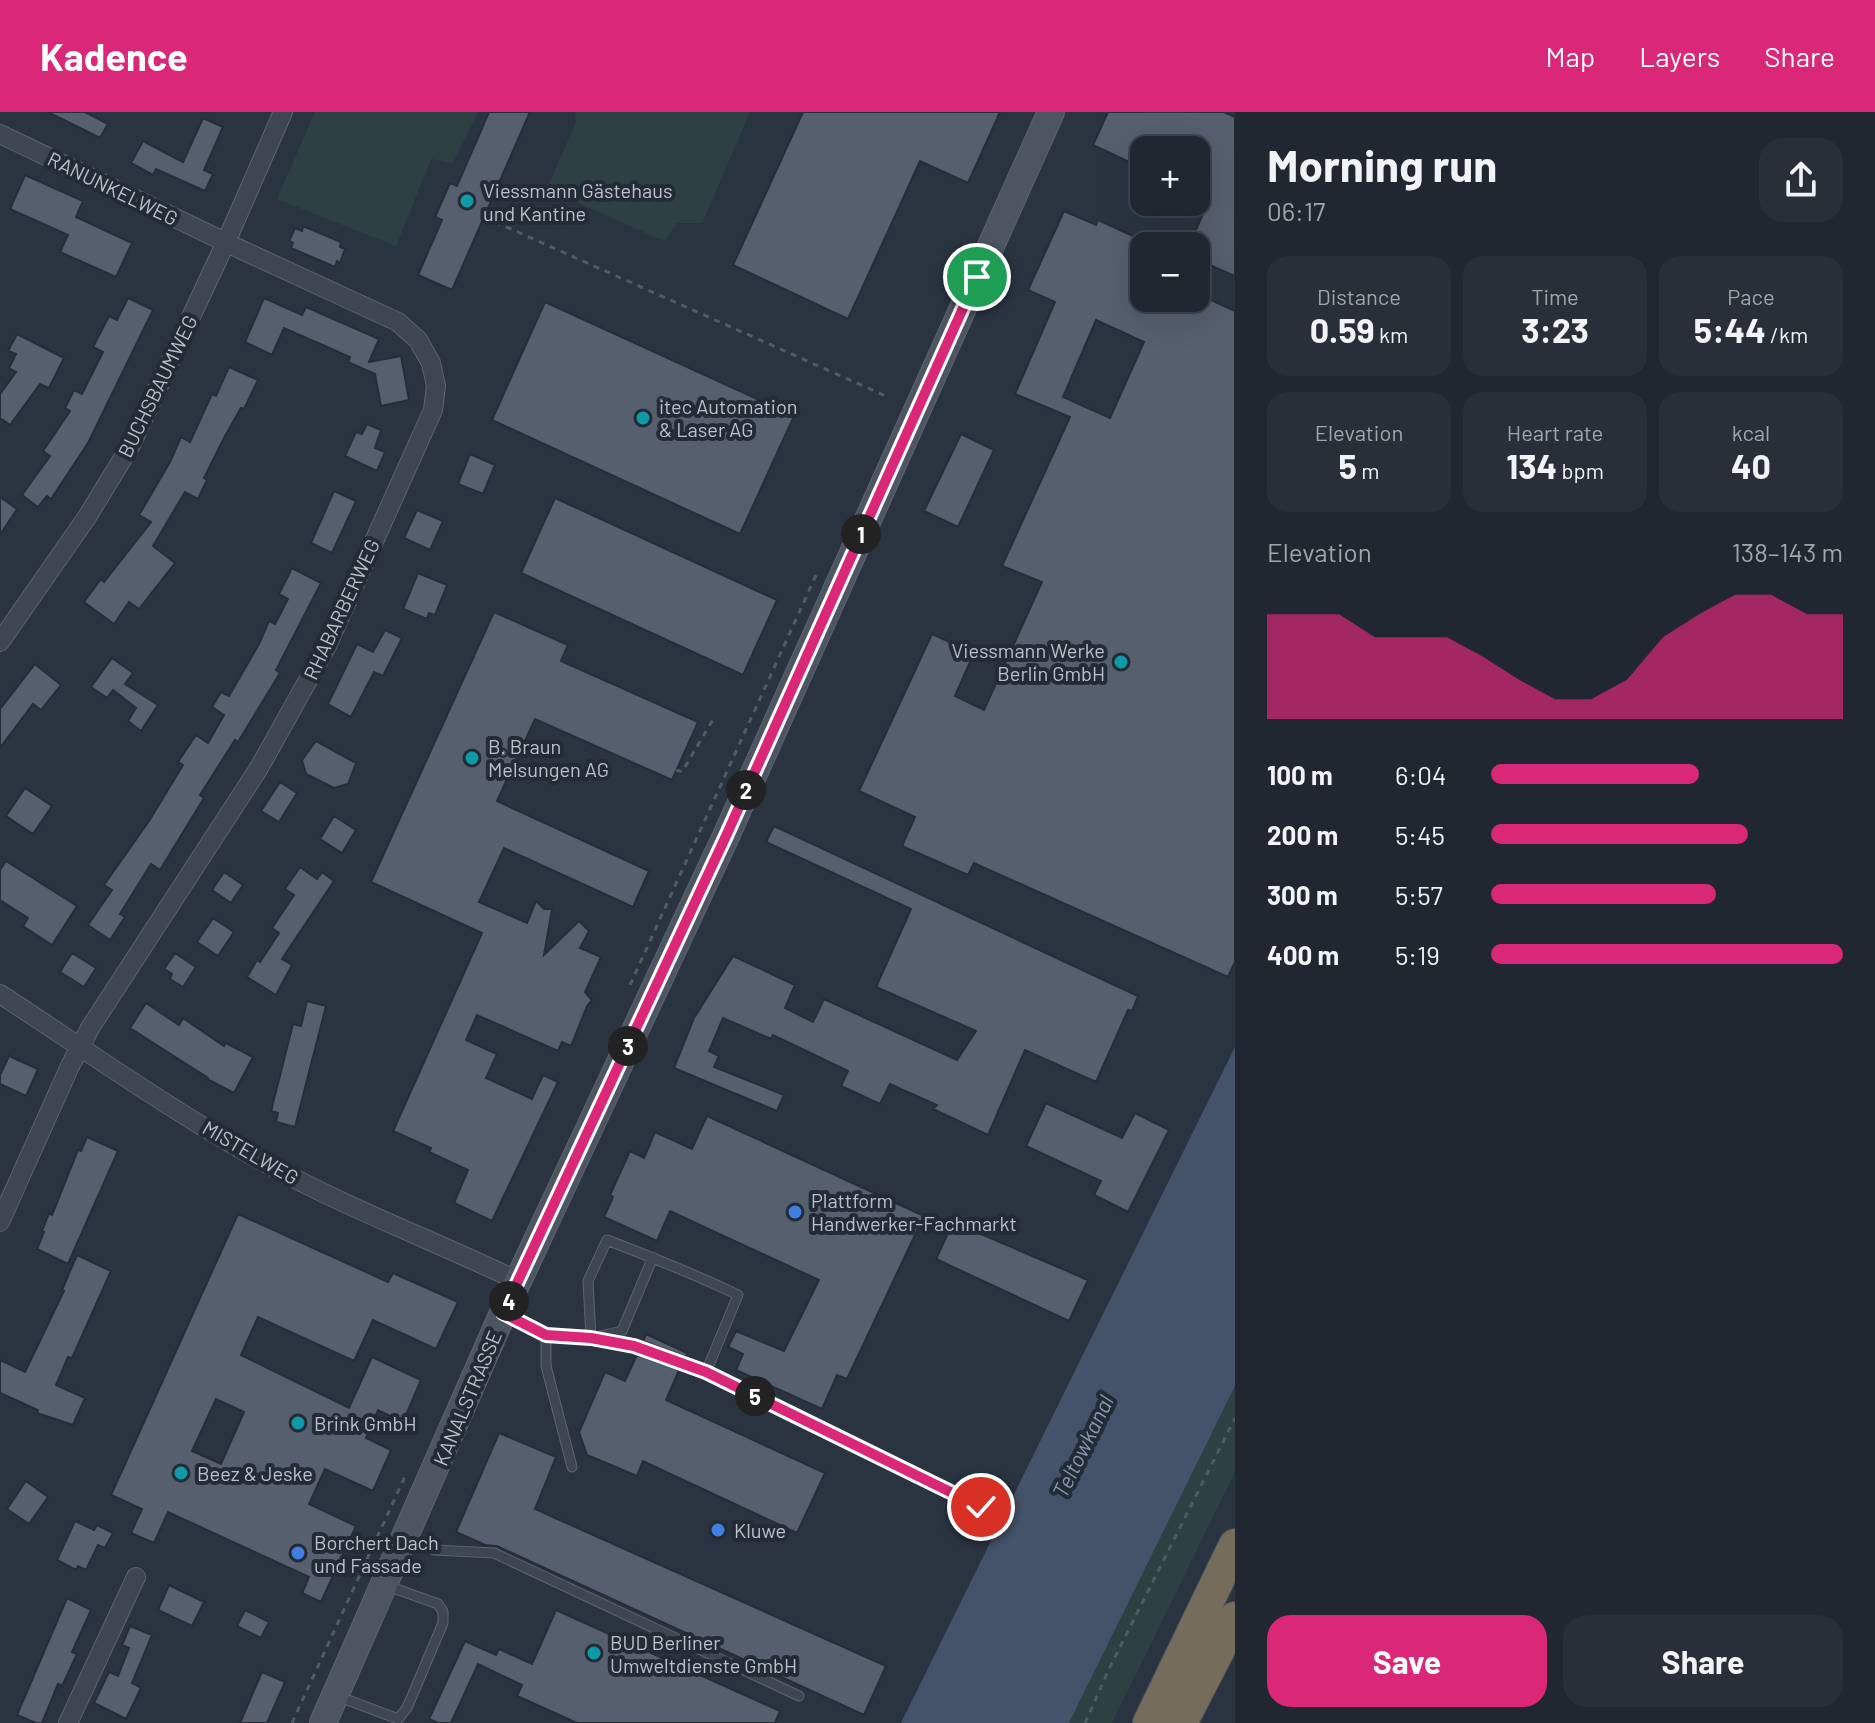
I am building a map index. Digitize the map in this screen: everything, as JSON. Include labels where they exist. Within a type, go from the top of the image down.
[{"type":"highway","points":[[1149,1723],[1235,1545]]},
{"type":"highway","points":[[1181,1723],[1235,1618]]},
{"type":"street","name":"BUCHSBAUMWEG","points":[[1,639],[87,517],[131,445],[283,112]]},
{"type":"street","name":"KANALSTRASSE","points":[[323,1723],[503,1313],[738,808],[1051,112]]},
{"type":"street","name":"RANUNKELWEG","points":[[0,134],[226,242]]},
{"type":"street","name":"RHABARBERWEG","points":[[0,1222],[80,1046],[259,768],[327,646],[433,410],[436,386],[431,363],[426,351],[409,330],[383,313],[226,242]]},
{"type":"street","name":"MISTELWEG","points":[[0,994],[269,1165],[518,1281]]},
{"type":"street","points":[[68,1723],[136,1577]]},
{"type":"lane","points":[[591,1338],[588,1281],[607,1240],[738,1295],[706,1372]]},
{"type":"lane","points":[[591,1338],[622,1331],[653,1257]]},
{"type":"lane","points":[[503,1313],[546,1335],[591,1338],[634,1346],[706,1372],[981,1507]]},
{"type":"lane","points":[[546,1335],[546,1366],[572,1467]]},
{"type":"lane","points":[[406,1538],[434,1550],[494,1553],[799,1696]]},
{"type":"lane","points":[[335,1695],[399,1721],[407,1708],[443,1623],[443,1612],[438,1604],[385,1584]]},
{"type":"path","points":[[484,217],[888,397]]},
{"type":"path","points":[[624,997],[819,569]]},
{"type":"path","points":[[676,770],[682,772],[715,716]]},
{"type":"path","points":[[1085,1723],[1235,1418]]},
{"type":"path","points":[[292,1723],[407,1471]]},
{"type":"green space","points":[[315,112],[478,112],[453,163],[431,159],[396,246],[277,199]]},
{"type":"green space","points":[[575,112],[750,112],[702,223],[677,223],[664,241],[547,189],[576,122]]},
{"type":"green space","points":[[1235,1386],[1235,1472],[1112,1723],[1069,1723]]},
{"type":"water","name":"Teltowkanal","points":[[1235,1047],[1235,1386],[1069,1723],[901,1723]]},
{"type":"building","points":[[48,112],[85,112],[108,124],[100,138]]},
{"type":"building","name":"Viessmann Gästehaus und Kantine","points":[[489,112],[530,112],[452,290],[418,275],[442,220],[435,217],[450,183],[457,186]]},
{"type":"building","points":[[803,112],[1000,112],[968,183],[920,161],[848,319],[733,265]]},
{"type":"building","points":[[1108,112],[1224,112],[1235,117],[1235,276],[1210,265],[1210,232],[1195,232],[1202,216],[1210,216],[1210,136],[1130,136],[1130,162],[1093,145]]},
{"type":"building","points":[[203,118],[223,127],[204,170],[213,174],[205,191],[156,169],[153,175],[131,163],[143,141],[183,162]]},
{"type":"building","points":[[25,175],[83,201],[76,217],[132,243],[116,277],[60,252],[68,235],[10,209]]},
{"type":"building","name":"Viessmann Werke Berlin GmbH","points":[[1064,211],[1096,225],[1098,220],[1130,235],[1130,312],[1210,312],[1210,299],[1235,311],[1235,962],[1228,977],[974,863],[968,875],[902,846],[915,817],[859,791],[932,634],[974,653],[955,696],[984,710],[1042,582],[1002,566],[1070,417],[1015,394],[1055,302],[1028,290]],"holes":[[[1096,320],[1144,342],[1110,418],[1063,397]]]},
{"type":"building","points":[[303,226],[341,242],[340,247],[345,249],[340,263],[337,261],[335,267],[291,248],[293,243],[289,241],[295,228],[302,231]]},
{"type":"building","points":[[128,298],[153,310],[88,443],[51,499],[47,496],[38,507],[22,495],[50,456],[43,451],[70,411],[65,408],[74,390],[82,394],[103,352],[93,347],[109,316],[117,320]]},
{"type":"building","points":[[264,298],[302,315],[306,307],[379,339],[369,362],[401,356],[409,400],[381,406],[375,374],[348,362],[350,357],[284,328],[272,355],[245,342]]},
{"type":"building","name":"itec Automation & Laser AG","points":[[545,302],[794,416],[740,534],[492,420]]},
{"type":"building","points":[[17,334],[64,358],[49,388],[40,384],[10,425],[0,418],[0,394],[16,372],[9,368],[16,354],[8,351]]},
{"type":"building","points":[[229,367],[258,380],[244,409],[241,408],[225,436],[204,478],[207,480],[198,499],[185,492],[153,546],[175,563],[139,609],[129,602],[114,624],[84,602],[101,579],[104,582],[151,522],[139,515],[181,437],[190,442],[212,394],[216,396]]},
{"type":"building","points":[[367,424],[381,430],[375,448],[385,452],[377,471],[345,456],[356,432],[362,434]]},
{"type":"building","points":[[961,434],[994,450],[958,527],[924,511]]},
{"type":"building","points":[[470,454],[495,465],[483,494],[458,484]]},
{"type":"building","points":[[334,491],[356,501],[332,553],[311,543]]},
{"type":"building","points":[[0,497],[17,509],[0,535]]},
{"type":"building","points":[[555,498],[777,600],[743,675],[521,573]]},
{"type":"building","points":[[417,510],[443,521],[430,550],[404,538]]},
{"type":"building","points":[[292,568],[321,583],[276,670],[280,673],[238,742],[235,740],[200,795],[204,798],[160,870],[151,864],[120,914],[125,917],[110,940],[88,925],[112,890],[104,885],[149,821],[183,765],[178,762],[196,735],[208,743],[224,715],[212,707],[221,692],[229,696],[269,621],[275,624],[288,599],[279,594]]},
{"type":"building","points":[[418,573],[447,585],[435,615],[429,613],[427,619],[403,609]]},
{"type":"building","points":[[494,612],[568,645],[561,661],[698,722],[672,780],[535,719],[497,801],[649,871],[633,907],[504,848],[479,902],[527,923],[536,901],[544,909],[552,909],[544,955],[579,921],[589,931],[580,948],[601,957],[585,992],[592,1000],[571,1046],[562,1042],[558,1051],[477,1015],[466,1040],[497,1054],[486,1078],[532,1099],[543,1075],[558,1082],[492,1221],[454,1203],[468,1170],[429,1152],[431,1148],[393,1131],[482,933],[371,882]]},
{"type":"building","points":[[385,630],[402,638],[383,676],[374,672],[351,717],[328,704],[357,644],[373,652]]},
{"type":"building","points":[[112,658],[133,673],[125,684],[158,705],[141,731],[128,721],[136,708],[113,690],[107,698],[91,687]]},
{"type":"building","points":[[35,664],[61,685],[41,710],[33,704],[0,748],[0,709]]},
{"type":"building","points":[[316,741],[356,763],[348,784],[334,788],[306,774],[302,760]]},
{"type":"building","points":[[280,782],[297,793],[279,822],[261,811]]},
{"type":"building","points":[[25,788],[52,806],[33,834],[6,816]]},
{"type":"building","points":[[334,816],[356,830],[342,853],[320,839]]},
{"type":"building","points":[[774,826],[1138,996],[1132,1011],[1128,1010],[1096,1082],[1025,1050],[988,1135],[933,1109],[937,1105],[890,1084],[880,1104],[841,1086],[848,1071],[773,1035],[771,1039],[723,1018],[709,1051],[719,1056],[714,1067],[784,1095],[777,1111],[674,1068],[694,1018],[733,956],[795,985],[785,1008],[813,1022],[824,999],[957,1060],[976,1031],[876,987],[911,909],[766,842]]},
{"type":"building","points":[[6,861],[77,906],[52,945],[23,926],[28,918],[0,900],[0,870]]},
{"type":"building","points":[[300,867],[317,879],[322,872],[334,881],[282,959],[292,965],[276,995],[247,977],[279,933],[272,928],[294,895],[285,889]]},
{"type":"building","points":[[224,872],[243,885],[231,903],[212,890]]},
{"type":"building","points":[[213,918],[234,932],[218,956],[197,942]]},
{"type":"building","points":[[72,953],[96,968],[84,987],[60,972]]},
{"type":"building","points":[[175,953],[196,967],[183,987],[170,979],[172,974],[164,969]]},
{"type":"building","points":[[307,1001],[326,1006],[295,1127],[276,1122],[278,1113],[271,1111],[293,1024],[301,1026]]},
{"type":"building","points":[[146,1003],[179,1025],[183,1018],[224,1046],[226,1043],[253,1057],[234,1093],[207,1079],[130,1028]]},
{"type":"building","points":[[9,1056],[38,1069],[26,1096],[0,1084],[0,1075]]},
{"type":"building","points":[[1046,1103],[1122,1138],[1135,1113],[1169,1130],[1128,1212],[1094,1195],[1101,1181],[1026,1146]]},
{"type":"building","name":"Plattform Handwerker-Fachmarkt","points":[[707,1116],[924,1216],[847,1379],[837,1375],[822,1409],[736,1370],[743,1354],[728,1347],[736,1331],[784,1351],[819,1280],[670,1211],[657,1241],[604,1217],[613,1197],[610,1195],[630,1151],[644,1158],[655,1132],[692,1149]]},
{"type":"building","points":[[87,1137],[118,1151],[68,1264],[37,1249],[49,1213],[52,1215],[78,1150],[81,1151]]},
{"type":"building","points":[[238,1214],[388,1282],[393,1273],[458,1302],[436,1349],[373,1320],[354,1361],[258,1317],[241,1355],[349,1408],[372,1357],[421,1380],[403,1422],[378,1410],[366,1438],[391,1450],[373,1491],[325,1469],[309,1504],[356,1526],[321,1602],[302,1593],[309,1577],[168,1512],[154,1543],[131,1533],[142,1509],[111,1495]],"holes":[[[216,1399],[244,1412],[221,1464],[192,1451]]]},
{"type":"building","points":[[953,1222],[1088,1280],[1069,1321],[936,1259]]},
{"type":"building","points":[[77,1255],[111,1271],[72,1358],[68,1357],[56,1385],[85,1398],[73,1425],[37,1413],[38,1410],[0,1393],[0,1360],[25,1372],[64,1291]]},
{"type":"building","points":[[646,1334],[687,1353],[686,1357],[643,1341]]},
{"type":"building","points":[[637,1355],[679,1370],[666,1400],[825,1473],[797,1533],[643,1461],[637,1476],[587,1455],[579,1432],[605,1372],[625,1381]]},
{"type":"building","points":[[499,1433],[556,1457],[535,1509],[886,1666],[864,1715],[497,1546],[485,1545],[456,1532]]},
{"type":"building","points":[[26,1481],[48,1497],[29,1524],[7,1509]]},
{"type":"building","points":[[75,1521],[94,1530],[97,1525],[113,1533],[105,1548],[98,1545],[86,1570],[78,1566],[76,1570],[57,1560]]},
{"type":"building","points":[[169,1585],[204,1602],[192,1626],[158,1610]]},
{"type":"building","points":[[67,1598],[91,1610],[72,1652],[77,1654],[62,1686],[58,1684],[42,1723],[36,1723],[17,1715]]},
{"type":"building","points":[[245,1610],[269,1622],[261,1638],[237,1626]]},
{"type":"building","name":"BUD Berliner Umweltdienste GmbH","points":[[556,1610],[780,1711],[775,1723],[577,1723],[517,1696],[522,1685],[478,1664],[451,1723],[429,1719],[465,1641],[496,1655],[499,1649],[532,1664]]},
{"type":"building","points":[[130,1626],[152,1635],[132,1683],[141,1688],[126,1719],[94,1703],[109,1672],[118,1676],[129,1648],[122,1645]]},
{"type":"building","points":[[262,1672],[285,1682],[267,1723],[240,1723]]},
{"type":"place","name":"Viessmann Gästehaus und Kantine","points":[[467,201]]},
{"type":"place","name":"itec Automation & Laser AG","points":[[643,418]]},
{"type":"place","name":"Viessmann Werke Berlin GmbH","points":[[1121,662]]},
{"type":"place","name":"B. Braun Melsungen AG","points":[[472,758]]},
{"type":"place","name":"Plattform Handwerker-Fachmarkt","points":[[795,1212]]},
{"type":"place","name":"Brink GmbH","points":[[298,1423]]},
{"type":"place","name":"Beez & Jeske","points":[[181,1473]]},
{"type":"place","name":"Kluwe","points":[[718,1530]]},
{"type":"place","name":"Borchert Dach und Fassade","points":[[298,1553]]},
{"type":"place","name":"BUD Berliner Umweltdienste GmbH","points":[[594,1653]]},
{"type":"route","points":[[977,277],[726,836],[503,1313],[546,1335],[591,1338],[634,1346],[706,1372],[981,1507]]}]
